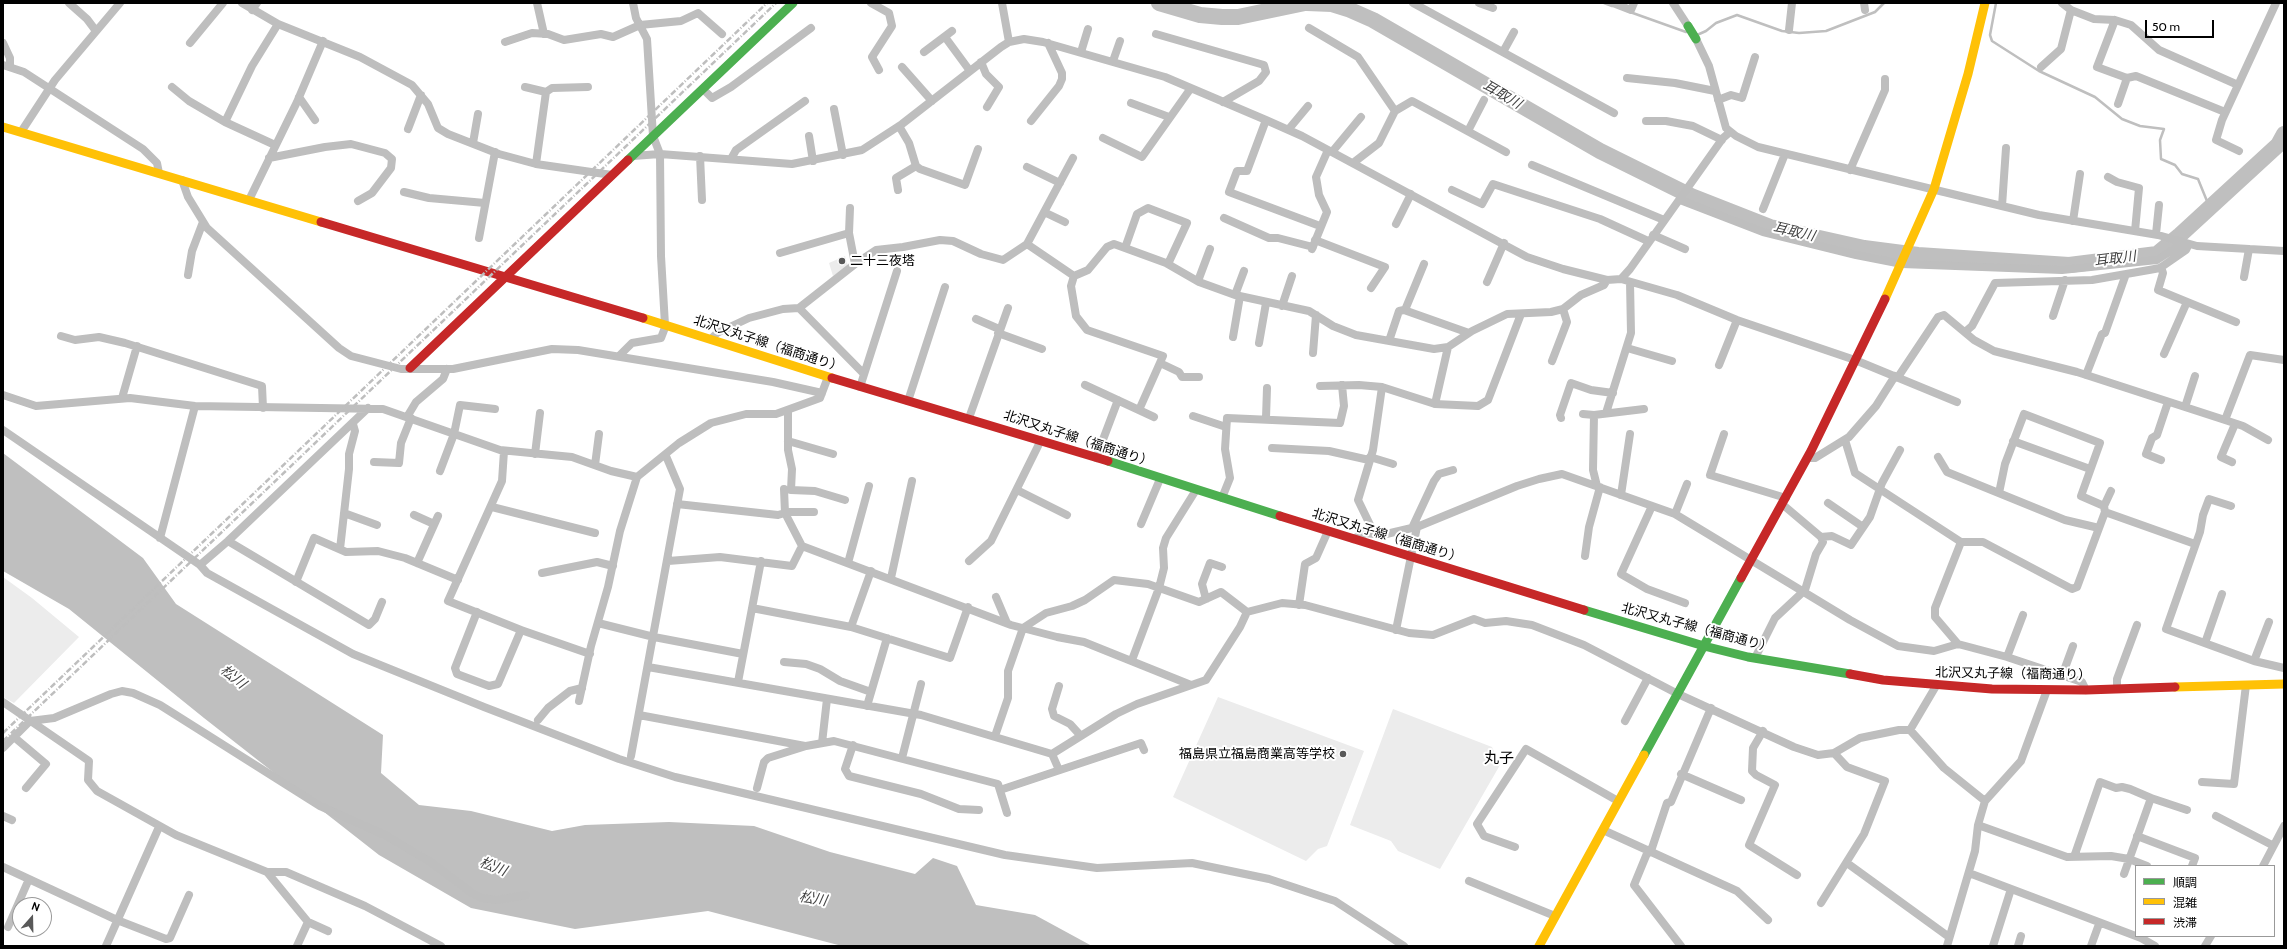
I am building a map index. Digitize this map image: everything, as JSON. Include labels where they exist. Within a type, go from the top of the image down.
[{"type":"street","points":[[69,3],[87,19],[96,31]]},
{"type":"street","points":[[21,132],[50,88],[120,3]]},
{"type":"street","points":[[190,43],[223,3]]},
{"type":"street","points":[[242,3],[255,6],[278,24],[323,41],[401,78],[412,85],[428,104],[438,128],[495,152],[536,164],[612,175]]},
{"type":"street","points":[[537,3],[544,34]]},
{"type":"street","points":[[619,356],[632,343],[661,338],[665,325],[661,256],[660,154],[653,136],[647,39],[640,25],[633,3]]},
{"type":"street","points":[[410,368],[793,3]]},
{"type":"street","points":[[871,3],[889,13],[892,26],[872,57],[878,70]]},
{"type":"street","points":[[1002,3],[1009,42]]},
{"type":"street","points":[[1413,3],[1614,113]]},
{"type":"street","points":[[1479,3],[1493,8]]},
{"type":"street","points":[[1614,3],[1631,10],[1634,3]]},
{"type":"street","points":[[1673,3],[1705,56],[1726,128],[1746,142],[1785,154],[1850,170],[2002,206],[2073,221],[2157,235],[2184,243],[2284,251]]},
{"type":"street","points":[[1790,30],[1792,3]]},
{"type":"street","points":[[1539,946],[1808,458],[1902,263],[1934,190],[1968,74],[1985,3]]},
{"type":"street","points":[[2062,3],[2071,10],[2094,19],[2115,20],[2135,28],[2159,50],[2238,85]]},
{"type":"street","points":[[2239,151],[2216,140],[2225,112],[2276,3]]},
{"type":"street","points":[[2041,67],[2060,49],[2071,10]]},
{"type":"street","points":[[504,42],[521,35],[544,34],[564,40],[601,34],[613,37],[640,25],[681,21],[698,13],[722,34]]},
{"type":"street","points":[[2115,20],[2097,67],[2127,78],[2136,76],[2225,112]]},
{"type":"street","points":[[225,122],[252,66],[278,24]]},
{"type":"street","points":[[703,89],[712,98],[731,87],[811,28]]},
{"type":"street","points":[[1309,28],[1358,57],[1395,111]]},
{"type":"street","points":[[1081,52],[1088,29]]},
{"type":"street","points":[[924,52],[952,32]]},
{"type":"street","points":[[1503,52],[1514,32]]},
{"type":"street","points":[[1156,34],[1264,65],[1266,72],[1260,81],[1223,102]]},
{"type":"street","points":[[945,37],[970,71]]},
{"type":"street","points":[[631,156],[660,154],[792,164],[862,150],[900,126],[981,62],[1009,42],[1024,39],[1048,43],[1165,76],[1266,120],[1353,163],[1504,243],[1527,257],[1607,280],[1621,279],[1677,295],[1737,320],[1855,360],[1957,402]]},
{"type":"street","points":[[248,200],[299,97],[323,41]]},
{"type":"street","points":[[3,42],[10,58],[7,65],[50,88],[143,149],[157,163],[159,174]]},
{"type":"street","points":[[1113,61],[1120,42]]},
{"type":"street","points":[[1031,121],[1059,86],[1062,79],[1062,73],[1048,43]]},
{"type":"street","points":[[1718,100],[1731,95],[1742,98],[1755,57]]},
{"type":"street","points":[[981,62],[986,74],[999,86],[987,107]]},
{"type":"street","points":[[902,67],[932,101]]},
{"type":"street","points":[[1627,78],[1675,83],[1715,91]]},
{"type":"street","points":[[2118,104],[2127,78]]},
{"type":"street","points":[[1850,170],[1885,90],[1885,79]]},
{"type":"street","points":[[172,87],[189,101],[225,122],[275,145]]},
{"type":"street","points":[[525,87],[546,92],[552,88],[588,87]]},
{"type":"street","points":[[1103,138],[1142,157],[1191,88]]},
{"type":"street","points":[[536,164],[546,92]]},
{"type":"street","points":[[408,129],[421,94]]},
{"type":"street","points":[[299,97],[315,120]]},
{"type":"street","points":[[1468,131],[1484,100]]},
{"type":"street","points":[[731,159],[736,150],[805,101]]},
{"type":"street","points":[[1353,163],[1378,143],[1395,111],[1412,101],[1506,152]]},
{"type":"street","points":[[1131,103],[1169,118]]},
{"type":"street","points":[[1288,130],[1308,106]]},
{"type":"street","points":[[834,109],[843,155]]},
{"type":"street","points":[[473,143],[478,114]]},
{"type":"street","points":[[1313,246],[1327,212],[1319,195],[1316,177],[1330,151],[1361,117]]},
{"type":"street","points":[[1266,120],[1247,171],[1238,171],[1229,192],[1320,226]]},
{"type":"street","points":[[1646,122],[1666,121],[1693,126],[1722,140]]},
{"type":"street","points":[[900,126],[909,142],[916,166],[920,170],[965,185],[978,149]]},
{"type":"street","name":"北沢又丸子線（福商通り）","points":[[3,127],[665,325],[860,387],[1041,440],[1160,479],[1410,557],[1704,646],[1755,658],[1838,674],[1936,686],[2086,690],[2284,684]]},
{"type":"street","points":[[1621,279],[1722,140],[1730,132]]},
{"type":"street","points":[[809,136],[812,161]]},
{"type":"street","points":[[269,158],[346,145],[369,148],[385,153],[392,160],[391,168],[372,193],[358,201]]},
{"type":"street","points":[[2002,206],[2006,148]]},
{"type":"street","points":[[479,238],[495,152]]},
{"type":"street","points":[[1763,209],[1785,154]]},
{"type":"street","points":[[700,156],[702,200]]},
{"type":"street","points":[[710,339],[717,333],[749,318],[783,309],[799,308],[855,264],[876,250],[903,248],[940,240],[953,241],[981,254],[1003,260],[1027,244],[1073,158]]},
{"type":"street","points":[[1532,165],[1664,220]]},
{"type":"street","points":[[898,190],[896,178],[916,166]]},
{"type":"street","points":[[1027,168],[1060,183]]},
{"type":"street","points":[[2073,221],[2080,174]]},
{"type":"street","points":[[2108,176],[2116,182],[2139,188],[2136,231]]},
{"type":"street","points":[[182,180],[188,197],[203,222],[220,240],[339,348],[351,356],[401,369],[447,369],[552,349],[578,350],[773,382],[822,393]]},
{"type":"street","points":[[1452,190],[1482,204],[1493,184],[1685,249]]},
{"type":"street","points":[[404,192],[429,198],[485,203]]},
{"type":"street","points":[[1396,224],[1411,194]]},
{"type":"street","points":[[1681,198],[1763,232],[1856,255],[1902,263],[2062,270],[2157,260],[2184,243]]},
{"type":"street","points":[[2157,235],[2159,205]]},
{"type":"street","points":[[850,208],[849,233],[855,264]]},
{"type":"street","points":[[1125,248],[1137,214],[1148,208],[1187,222],[1168,264]]},
{"type":"street","points":[[1044,212],[1065,222]]},
{"type":"street","points":[[1224,218],[1269,238],[1278,238],[1313,246],[1385,267],[1371,288]]},
{"type":"street","points":[[188,274],[192,251],[203,222]]},
{"type":"street","points":[[780,253],[849,233]]},
{"type":"street","points":[[1487,282],[1504,243]]},
{"type":"street","points":[[1965,332],[1972,326],[1995,283],[2092,280],[2161,267],[2186,250],[2184,243]]},
{"type":"street","points":[[1027,244],[1074,276]]},
{"type":"street","points":[[1074,276],[1088,270],[1110,244],[1168,264],[1198,281],[1238,296],[1308,311],[1345,332],[1434,349],[1448,347],[1469,333],[1507,314],[1521,314],[1563,309],[1581,296],[1604,284],[1607,280]]},
{"type":"street","points":[[1198,281],[1210,249]]},
{"type":"street","points":[[2244,278],[2249,249]]},
{"type":"street","points":[[1405,310],[1424,264]]},
{"type":"street","points":[[2161,267],[2163,273],[2158,290],[2236,322]]},
{"type":"street","points":[[860,387],[863,373],[897,271]]},
{"type":"street","points":[[1233,337],[1238,296],[1244,271]]},
{"type":"street","points":[[2086,375],[2102,334],[2105,333],[2126,274]]},
{"type":"street","points":[[1074,276],[1071,286],[1076,316],[1087,330],[1163,356],[1139,410]]},
{"type":"street","points":[[1282,306],[1292,276]]},
{"type":"street","points":[[2054,316],[2065,280]]},
{"type":"street","points":[[1606,413],[1631,333],[1630,282]]},
{"type":"street","points":[[908,401],[945,287]]},
{"type":"street","points":[[2164,354],[2187,302]]},
{"type":"street","points":[[1259,343],[1266,303]]},
{"type":"street","points":[[799,308],[863,373]]},
{"type":"street","points":[[969,418],[998,331],[1008,308]]},
{"type":"street","points":[[1552,361],[1567,322],[1563,309]]},
{"type":"street","points":[[1389,341],[1399,311],[1405,310],[1469,333]]},
{"type":"street","points":[[1320,386],[1382,387],[1421,401],[1435,404],[1478,406],[1488,400],[1521,314]]},
{"type":"street","points":[[1313,352],[1316,315]]},
{"type":"street","points":[[1808,458],[1815,458],[1845,440],[1876,406],[1938,317],[1944,315],[1974,340],[1994,350],[2086,375],[2225,420],[2268,440]]},
{"type":"street","points":[[976,319],[998,331],[1042,349]]},
{"type":"street","points":[[1719,365],[1737,320]]},
{"type":"street","points":[[61,336],[75,340],[99,337],[137,346],[262,386],[263,408]]},
{"type":"street","points":[[122,398],[137,346]]},
{"type":"street","points":[[1435,404],[1448,347]]},
{"type":"street","points":[[1627,348],[1672,361]]},
{"type":"street","points":[[2225,420],[2250,355],[2284,360]]},
{"type":"street","points":[[1160,363],[1179,372],[1182,377],[1199,377]]},
{"type":"street","points":[[374,462],[399,463],[401,444],[412,406],[443,379],[447,369]]},
{"type":"street","points":[[2185,407],[2195,376]]},
{"type":"street","points":[[579,701],[613,566],[620,531],[637,477],[698,430],[723,418],[746,414],[776,414],[788,411],[820,398],[828,377]]},
{"type":"street","points":[[1561,418],[1560,414],[1571,383],[1591,390],[1613,393]]},
{"type":"street","points":[[1085,385],[1154,417]]},
{"type":"street","points":[[1222,498],[1230,478],[1225,449],[1226,418],[1266,418],[1340,422],[1344,406],[1342,386]]},
{"type":"street","points":[[1374,533],[1358,500],[1369,459],[1382,387]]},
{"type":"street","points":[[1266,418],[1267,388]]},
{"type":"street","points":[[3,395],[36,406],[65,405],[122,398],[195,406],[383,409],[504,451],[572,457],[637,477]]},
{"type":"street","points":[[1096,458],[1118,400]]},
{"type":"street","points":[[2161,460],[2146,454],[2152,438],[2157,435],[2168,402]]},
{"type":"street","points":[[440,471],[454,434],[460,405],[495,409]]},
{"type":"street","points":[[160,538],[195,406]]},
{"type":"street","points":[[200,565],[228,541],[353,424],[368,408]]},
{"type":"street","points":[[1583,414],[1594,415],[1644,409]]},
{"type":"street","points":[[788,411],[788,441],[792,469],[791,490],[815,491],[845,500]]},
{"type":"street","points":[[534,454],[540,413]]},
{"type":"street","points":[[1999,493],[2005,464],[2024,414],[2100,443],[2080,496],[2104,509],[2196,544]]},
{"type":"street","points":[[1585,556],[1589,527],[1598,487],[1593,470],[1594,415]]},
{"type":"street","points":[[1194,416],[1226,427]]},
{"type":"street","points":[[340,549],[349,469],[349,454],[355,431],[353,424]]},
{"type":"street","points":[[2232,462],[2221,457],[2235,424]]},
{"type":"street","points":[[3,430],[200,565],[207,573],[354,654],[484,707],[619,759],[675,777],[1005,855],[1097,868],[1192,863],[1269,879],[1335,901],[1404,946]]},
{"type":"street","points":[[595,465],[599,434]]},
{"type":"street","points":[[1621,495],[1630,434]]},
{"type":"street","points":[[1724,434],[1710,474],[1784,501],[1821,537],[1823,542],[1802,592],[1775,618],[1755,658]]},
{"type":"street","points":[[969,561],[991,541],[1041,440]]},
{"type":"street","points":[[1845,440],[1855,473],[1880,490],[1961,542],[1983,542],[2072,589],[2077,587],[2111,491]]},
{"type":"street","points":[[788,441],[833,454]]},
{"type":"street","points":[[2013,441],[2090,470]]},
{"type":"street","points":[[1272,448],[1329,451],[1393,464]]},
{"type":"street","points":[[1821,537],[1832,536],[1851,545],[1870,518],[1880,490],[1900,450]]},
{"type":"street","points":[[504,451],[502,481],[492,507],[448,600],[521,630],[590,654]]},
{"type":"street","points":[[631,756],[680,489],[666,456]]},
{"type":"street","points":[[1938,457],[1947,472],[2065,520],[2099,528]]},
{"type":"street","points":[[1396,630],[1415,528],[1434,481],[1439,474],[1453,470]]},
{"type":"street","points":[[1353,539],[1366,533],[1382,535],[1415,528],[1517,486],[1548,476],[1562,474],[1675,514],[1802,592],[1898,646],[1934,651],[1958,644],[2007,657],[2082,682],[2086,690]]},
{"type":"street","points":[[1141,524],[1160,479]]},
{"type":"street","points":[[891,578],[912,481]]},
{"type":"street","points":[[1675,514],[1687,484]]},
{"type":"street","points":[[848,563],[869,486]]},
{"type":"street","points":[[784,489],[784,513],[802,546],[891,578],[1007,623],[1084,642],[1191,685]]},
{"type":"street","points":[[1017,490],[1067,515]]},
{"type":"street","points":[[1132,660],[1160,588],[1164,568],[1163,548],[1166,538],[1196,490]]},
{"type":"street","points":[[2231,506],[2208,499],[2196,544],[2166,629],[2254,661],[2284,668]]},
{"type":"street","points":[[1828,503],[1863,527]]},
{"type":"street","points":[[678,504],[778,515],[784,513],[814,512]]},
{"type":"street","points":[[1652,506],[1621,574],[1647,589],[1684,603]]},
{"type":"street","points":[[492,507],[595,533]]},
{"type":"street","points":[[344,513],[377,525]]},
{"type":"street","points":[[414,515],[434,524]]},
{"type":"street","points":[[417,563],[438,516]]},
{"type":"street","points":[[1299,605],[1305,564],[1316,558],[1328,531]]},
{"type":"street","points":[[296,582],[314,538],[346,552],[378,551],[417,563],[458,580]]},
{"type":"street","points":[[228,541],[369,625],[375,619],[382,602]]},
{"type":"street","points":[[1958,644],[1935,617],[1934,612],[1961,542]]},
{"type":"street","points":[[668,561],[720,557],[792,566],[802,546]]},
{"type":"street","points":[[738,682],[761,561]]},
{"type":"street","points":[[542,573],[597,562],[613,566]]},
{"type":"street","points":[[1206,599],[1202,584],[1210,563],[1222,567]]},
{"type":"street","points":[[851,627],[871,571]]},
{"type":"street","points":[[995,736],[1008,698],[1008,671],[1023,628],[1046,613],[1072,606],[1085,600],[1114,580],[1148,584],[1199,602],[1221,592],[1247,612]]},
{"type":"street","points":[[2205,643],[2222,594]]},
{"type":"street","points":[[996,597],[1007,623]]},
{"type":"street","points":[[1247,612],[1282,603],[1299,605],[1396,630],[1433,634],[1474,619],[1484,623],[1506,621],[1532,625],[1584,645],[1678,694],[1762,731],[1794,747],[1818,755],[1834,753],[1860,738],[1899,730],[1910,730],[1944,768],[1985,801]]},
{"type":"street","points":[[752,608],[851,627],[950,658],[968,607]]},
{"type":"street","points":[[477,612],[455,668],[457,674],[489,686],[498,684],[521,630]]},
{"type":"street","points":[[648,667],[914,713],[1052,754],[1062,749],[1080,735],[1137,704],[1206,680],[1240,627],[1247,612]]},
{"type":"street","points":[[2007,657],[2023,615]]},
{"type":"street","points":[[2254,661],[2269,622]]},
{"type":"street","points":[[598,623],[654,637],[743,654]]},
{"type":"street","points":[[2117,688],[2117,679],[2137,625]]},
{"type":"street","points":[[867,706],[887,638]]},
{"type":"street","points":[[2062,676],[2073,646]]},
{"type":"street","points":[[784,662],[806,664],[820,669],[840,680],[871,692]]},
{"type":"street","points":[[1625,721],[1648,678]]},
{"type":"street","points":[[902,758],[921,684]]},
{"type":"street","points":[[2202,782],[2234,784],[2246,685]]},
{"type":"street","points":[[1059,686],[1052,709],[1054,716],[1070,724],[1080,735]]},
{"type":"street","points":[[1910,730],[1936,686]]},
{"type":"street","points":[[538,720],[548,708],[570,691],[582,688]]},
{"type":"street","points":[[1947,946],[1975,852],[1978,825],[1985,801],[2021,761],[2047,690]]},
{"type":"street","points":[[3,748],[30,721],[54,718],[111,694],[122,691],[133,693],[160,705],[320,806],[385,835],[432,863],[481,898],[497,900],[526,895]]},
{"type":"street","points":[[822,743],[827,699]]},
{"type":"street","points":[[3,702],[89,761],[88,780],[97,791],[159,827],[268,872],[286,872],[365,906],[441,946]]},
{"type":"street","points":[[1681,946],[1634,885],[1648,851],[1652,848],[1667,803],[1671,802],[1681,774],[1710,708]]},
{"type":"street","points":[[639,715],[806,746]]},
{"type":"street","points":[[1762,731],[1753,748],[1752,771],[1756,775],[1775,785],[1749,845],[1797,875]]},
{"type":"street","points":[[14,737],[46,764],[26,788]]},
{"type":"street","points":[[757,788],[764,762],[768,758],[806,746],[834,741],[998,784],[1007,813]]},
{"type":"street","points":[[1000,790],[1141,743],[1144,750]]},
{"type":"street","points":[[853,745],[845,769],[849,776],[921,794],[959,808],[979,810]]},
{"type":"street","points":[[1515,846],[1484,836],[1477,824],[1526,749],[1618,801]]},
{"type":"street","points":[[1821,903],[1864,834],[1885,781],[1847,768],[1834,753]]},
{"type":"street","points":[[1052,754],[1059,770]]},
{"type":"street","points":[[1681,774],[1741,800]]},
{"type":"street","points":[[2074,857],[2100,782],[2116,788],[2122,787],[2130,789],[2187,810]]},
{"type":"street","points":[[2124,874],[2151,798]]},
{"type":"street","points":[[3,816],[12,820]]},
{"type":"street","points":[[2216,816],[2272,845]]},
{"type":"street","points":[[1978,825],[2067,857],[2111,856],[2129,859],[2144,865]]},
{"type":"street","points":[[2263,865],[2272,845],[2284,826]]},
{"type":"street","points":[[106,946],[159,827]]},
{"type":"street","points":[[1603,830],[1737,892],[1768,920]]},
{"type":"street","points":[[2137,836],[2195,858],[2192,865]]},
{"type":"street","points":[[1847,863],[1949,937]]},
{"type":"street","points":[[3,867],[147,933],[170,938],[189,895]]},
{"type":"street","points":[[268,872],[308,922],[328,931]]},
{"type":"street","points":[[1969,873],[2099,924],[2135,936]]},
{"type":"street","points":[[8,927],[29,879]]},
{"type":"street","points":[[1469,882],[1555,916]]},
{"type":"street","points":[[1993,946],[2011,889]]},
{"type":"street","points":[[297,946],[308,922]]},
{"type":"street","points":[[2091,946],[2099,924]]},
{"type":"street","points":[[2018,946],[2021,936]]},
{"type":"street","points":[[2138,937],[2155,946]]},
{"type":"street","points":[[2205,946],[2210,937]]},
{"type":"shaded area","points":[[845,256],[848,266],[833,276],[829,263]]},
{"type":"shaded area","points":[[3,577],[32,598],[79,637],[14,703],[3,697]]},
{"type":"shaded area","points":[[1218,697],[1364,751],[1327,846],[1318,849],[1306,861],[1173,797]]},
{"type":"shaded area","points":[[1393,709],[1492,747],[1500,765],[1440,869],[1398,851],[1391,841],[1350,825]]},
{"type":"water","name":"松川","points":[[3,453],[143,558],[176,604],[383,735],[381,773],[419,805],[471,811],[552,831],[585,825],[669,822],[754,826],[830,852],[915,874],[933,858],[957,866],[976,905],[1035,915],[1092,946],[842,946],[708,911],[575,929],[471,908],[379,855],[204,718],[69,609],[3,571]]},
{"type":"waterway","name":"耳取川","points":[[1159,3],[1200,15],[1222,17],[1238,17],[1305,3]]},
{"type":"waterway","name":"耳取川","points":[[1307,3],[1332,4],[1373,20],[1600,151],[1691,196],[1770,227],[1864,248],[1918,255],[2069,265],[2157,254],[2180,235],[2278,145],[2284,134]]},
{"type":"waterway","points":[[1604,3],[1612,6]]},
{"type":"waterway","points":[[1697,35],[1706,31],[1716,23],[1737,15],[1782,31],[1799,33],[1826,31],[1875,12],[1884,3]]},
{"type":"waterway","points":[[1996,3],[1990,35],[1992,41],[2039,71],[2095,97],[2122,119],[2140,126],[2164,129],[2160,140],[2161,159],[2175,165],[2182,174],[2198,179],[2209,206]]},
{"type":"waterway","points":[[1630,12],[1686,32]]},
{"type":"railway","points":[[3,733],[767,3]]},
{"type":"railway","points":[[3,741],[776,3]]},
{"type":"traffic: fast","points":[[628,160],[793,3]]},
{"type":"traffic: fast","points":[[1688,26],[1696,39]]},
{"type":"traffic: fast","points":[[1108,461],[1280,516]]},
{"type":"traffic: fast","points":[[1644,755],[1741,578]]},
{"type":"traffic: fast","points":[[1584,610],[1704,646],[1748,657],[1850,674]]},
{"type":"traffic: slow","points":[[1885,299],[1934,189],[1968,74],[1985,3]]},
{"type":"traffic: slow","points":[[3,127],[321,222]]},
{"type":"traffic: slow","points":[[643,318],[832,378]]},
{"type":"traffic: slow","points":[[2175,687],[2284,684]]},
{"type":"traffic: slow","points":[[1539,946],[1644,755]]},
{"type":"traffic: jam","points":[[410,368],[628,160]]},
{"type":"traffic: jam","points":[[321,222],[643,318]]},
{"type":"traffic: jam","points":[[1741,578],[1811,451],[1885,299]]},
{"type":"traffic: jam","points":[[832,378],[1108,461]]},
{"type":"traffic: jam","points":[[1280,516],[1584,610]]},
{"type":"traffic: jam","points":[[1850,674],[1883,680],[1992,689],[2086,690],[2175,687]]},
{"type":"place","name":"二十三夜塔","points":[[842,261]]},
{"type":"place","name":"福島県立福島商業高等学校","points":[[1343,754]]},
{"type":"district","name":"丸子","points":[[1499,759]]}]
